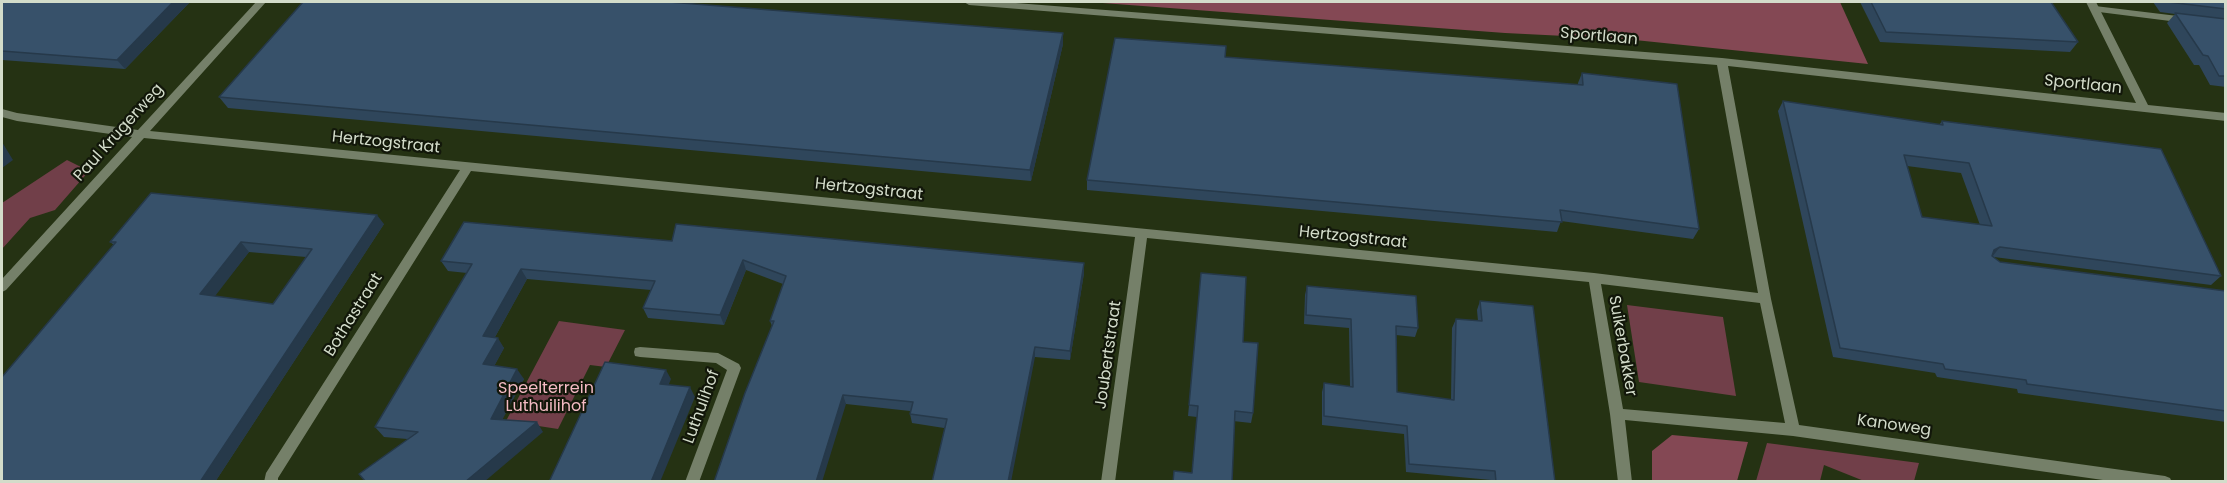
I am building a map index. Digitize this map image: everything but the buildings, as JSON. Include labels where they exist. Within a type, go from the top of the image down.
[{"type":"street","name":"Paul Krugerweg","points":[[2,287],[261,2]]},
{"type":"street","name":"Sportlaan","points":[[969,2],[1722,62],[2143,106],[2226,117]]},
{"type":"street","points":[[2093,5],[2202,22]]},
{"type":"street","points":[[2093,5],[2143,106]]},
{"type":"street","points":[[1722,62],[1764,299],[1793,430]]},
{"type":"street","name":"Hertzogstraat","points":[[2,113],[28,119],[141,134],[467,168],[1594,278]]},
{"type":"street","name":"Bothastraat","points":[[271,482],[277,467],[467,168]]},
{"type":"street","name":"Joubertstraat","points":[[1108,482],[1142,233]]},
{"type":"street","name":"Suikerbakker","points":[[1625,482],[1617,414],[1594,278],[1764,299]]},
{"type":"street","name":"Luthulihof","points":[[640,352],[718,358],[734,368],[692,482]]},
{"type":"street","name":"Kanoweg","points":[[1617,414],[1793,430],[2156,481]]},
{"type":"green space","points":[[67,160],[89,171],[55,210],[30,218],[2,249],[2,203]]},
{"type":"green space","points":[[1627,305],[1723,317],[1736,396],[1639,382]]},
{"type":"green space","name":"Speelterrein Luthuilihof","points":[[559,321],[625,330],[606,367],[590,365],[558,429],[506,421]]},
{"type":"green space","points":[[1767,443],[1919,463],[1914,481],[1864,481],[1824,465],[1820,481],[1756,481]]},
{"type":"shaded area","points":[[1089,2],[1840,2],[1868,64],[1625,39],[1505,33]]},
{"type":"shaded area","points":[[1672,435],[1748,442],[1737,481],[1652,481],[1652,451]]}]
